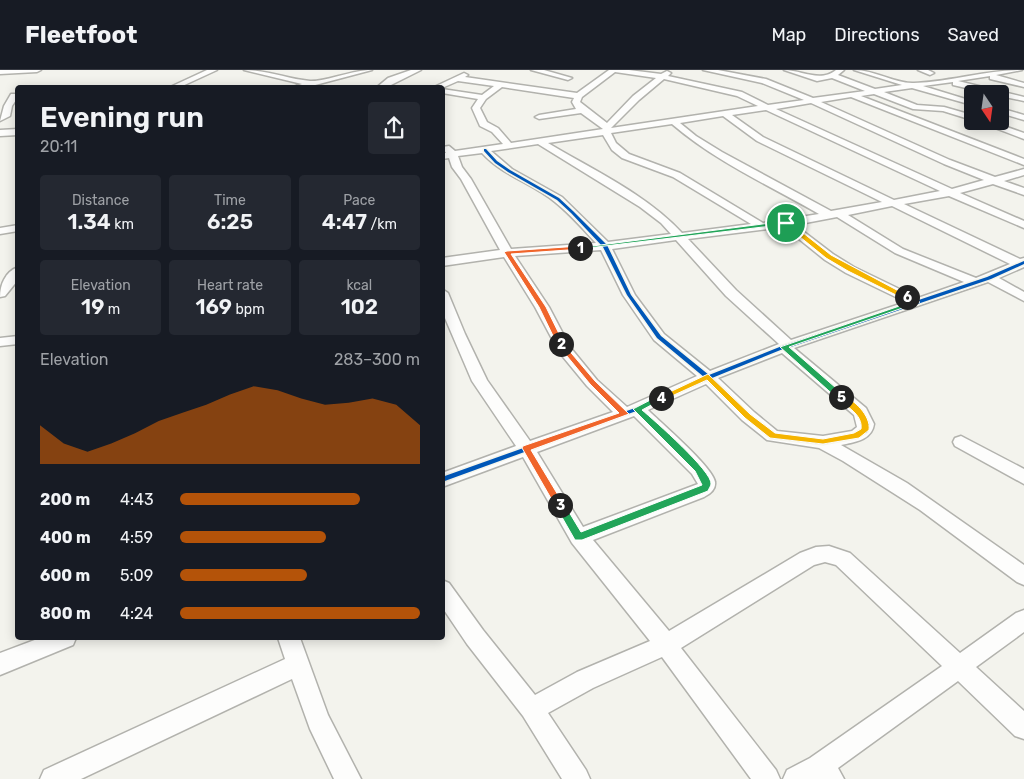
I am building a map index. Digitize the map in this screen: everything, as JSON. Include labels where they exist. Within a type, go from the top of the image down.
[{"type":"street","points":[[0,72],[37,70]]},
{"type":"street","points":[[178,85],[212,70]]},
{"type":"street","points":[[248,70],[309,83]]},
{"type":"street","points":[[303,85],[368,70]]},
{"type":"street","points":[[384,85],[417,70]]},
{"type":"street","points":[[535,70],[568,78]]},
{"type":"street","points":[[761,226],[695,185],[664,169],[622,154],[615,148],[607,130],[582,110],[576,102],[579,96],[614,70],[664,77],[732,92],[1024,225]]},
{"type":"street","points":[[607,130],[636,98],[671,70]]},
{"type":"street","points":[[707,70],[763,81],[816,101],[947,162],[1024,192]]},
{"type":"street","points":[[788,70],[817,79],[837,72]]},
{"type":"street","points":[[826,70],[837,72],[873,91],[916,107],[944,109],[964,115]]},
{"type":"street","points":[[858,70],[964,101]]},
{"type":"street","points":[[974,70],[1024,85]]},
{"type":"street","points":[[579,537],[698,492],[707,485],[706,479],[698,469],[631,411],[592,383],[564,349],[542,307],[507,252],[466,179],[448,155],[1018,70]]},
{"type":"street","points":[[11,80],[26,71]]},
{"type":"street","points":[[441,85],[472,71]]},
{"type":"street","points":[[455,78],[579,96]]},
{"type":"street","points":[[949,81],[1024,99]]},
{"type":"street","points":[[500,85],[483,97],[476,108],[483,124],[495,130],[509,146]]},
{"type":"street","points":[[445,91],[483,97]]},
{"type":"street","points":[[852,95],[1024,162]]},
{"type":"street","points":[[0,119],[6,116],[4,107],[13,96]]},
{"type":"street","points":[[538,118],[582,110]]},
{"type":"street","points":[[531,112],[566,137]]},
{"type":"street","points":[[1009,113],[1024,118]]},
{"type":"street","points":[[725,114],[760,139],[1021,262]]},
{"type":"street","points":[[674,122],[719,154],[834,214],[899,251],[983,280],[1024,297]]},
{"type":"street","points":[[1007,130],[1024,136]]},
{"type":"street","points":[[0,140],[3,133]]},
{"type":"street","points":[[485,150],[508,171],[558,199],[605,246],[629,295],[660,336],[708,377],[748,416],[773,436],[823,442],[856,436],[865,430],[864,418],[860,412],[786,346],[731,293],[694,254],[680,236],[644,205],[540,142]]},
{"type":"street","points":[[445,262],[507,252],[605,246],[786,223],[952,192],[1024,172]]},
{"type":"street","points":[[786,223],[828,257],[850,270],[917,302]]},
{"type":"street","points":[[0,231],[15,228]]},
{"type":"street","points":[[445,479],[631,411],[708,377],[786,346],[983,280],[1021,262]]},
{"type":"street","points":[[0,293],[15,275]]},
{"type":"street","points":[[445,301],[480,381],[526,448],[579,537],[666,645],[767,779]]},
{"type":"street","points":[[0,342],[15,340]]},
{"type":"street","points":[[823,442],[846,454],[961,530],[1024,576]]},
{"type":"street","points":[[961,442],[1024,477]]},
{"type":"street","points":[[531,708],[547,702],[586,680],[666,645],[807,559],[821,553],[830,553],[843,560],[1024,727]]},
{"type":"street","points":[[445,593],[475,637],[531,708],[577,779]]},
{"type":"street","points":[[796,779],[825,773],[958,666],[1024,620]]},
{"type":"street","points":[[0,664],[60,640]]},
{"type":"street","points":[[290,640],[318,721],[348,779]]},
{"type":"street","points":[[53,779],[298,665]]},
{"type":"cycle path","points":[[485,150],[496,162],[558,199],[572,212],[605,246],[629,295],[659,337],[708,377],[748,416],[773,436],[823,442],[856,436],[865,430],[866,424],[860,412],[784,347]]},
{"type":"cycle path","points":[[445,479],[637,409],[708,377],[784,347],[989,278],[1024,262]]},
{"type":"route","points":[[786,223],[828,257],[850,270],[917,302],[844,325],[784,347],[860,412],[866,424],[865,430],[856,436],[823,442],[773,436],[748,416],[708,377],[637,409],[698,469],[706,479],[707,485],[704,489],[579,537],[526,448],[625,414],[592,383],[564,349],[542,307],[507,252],[605,246],[786,223]]}]
